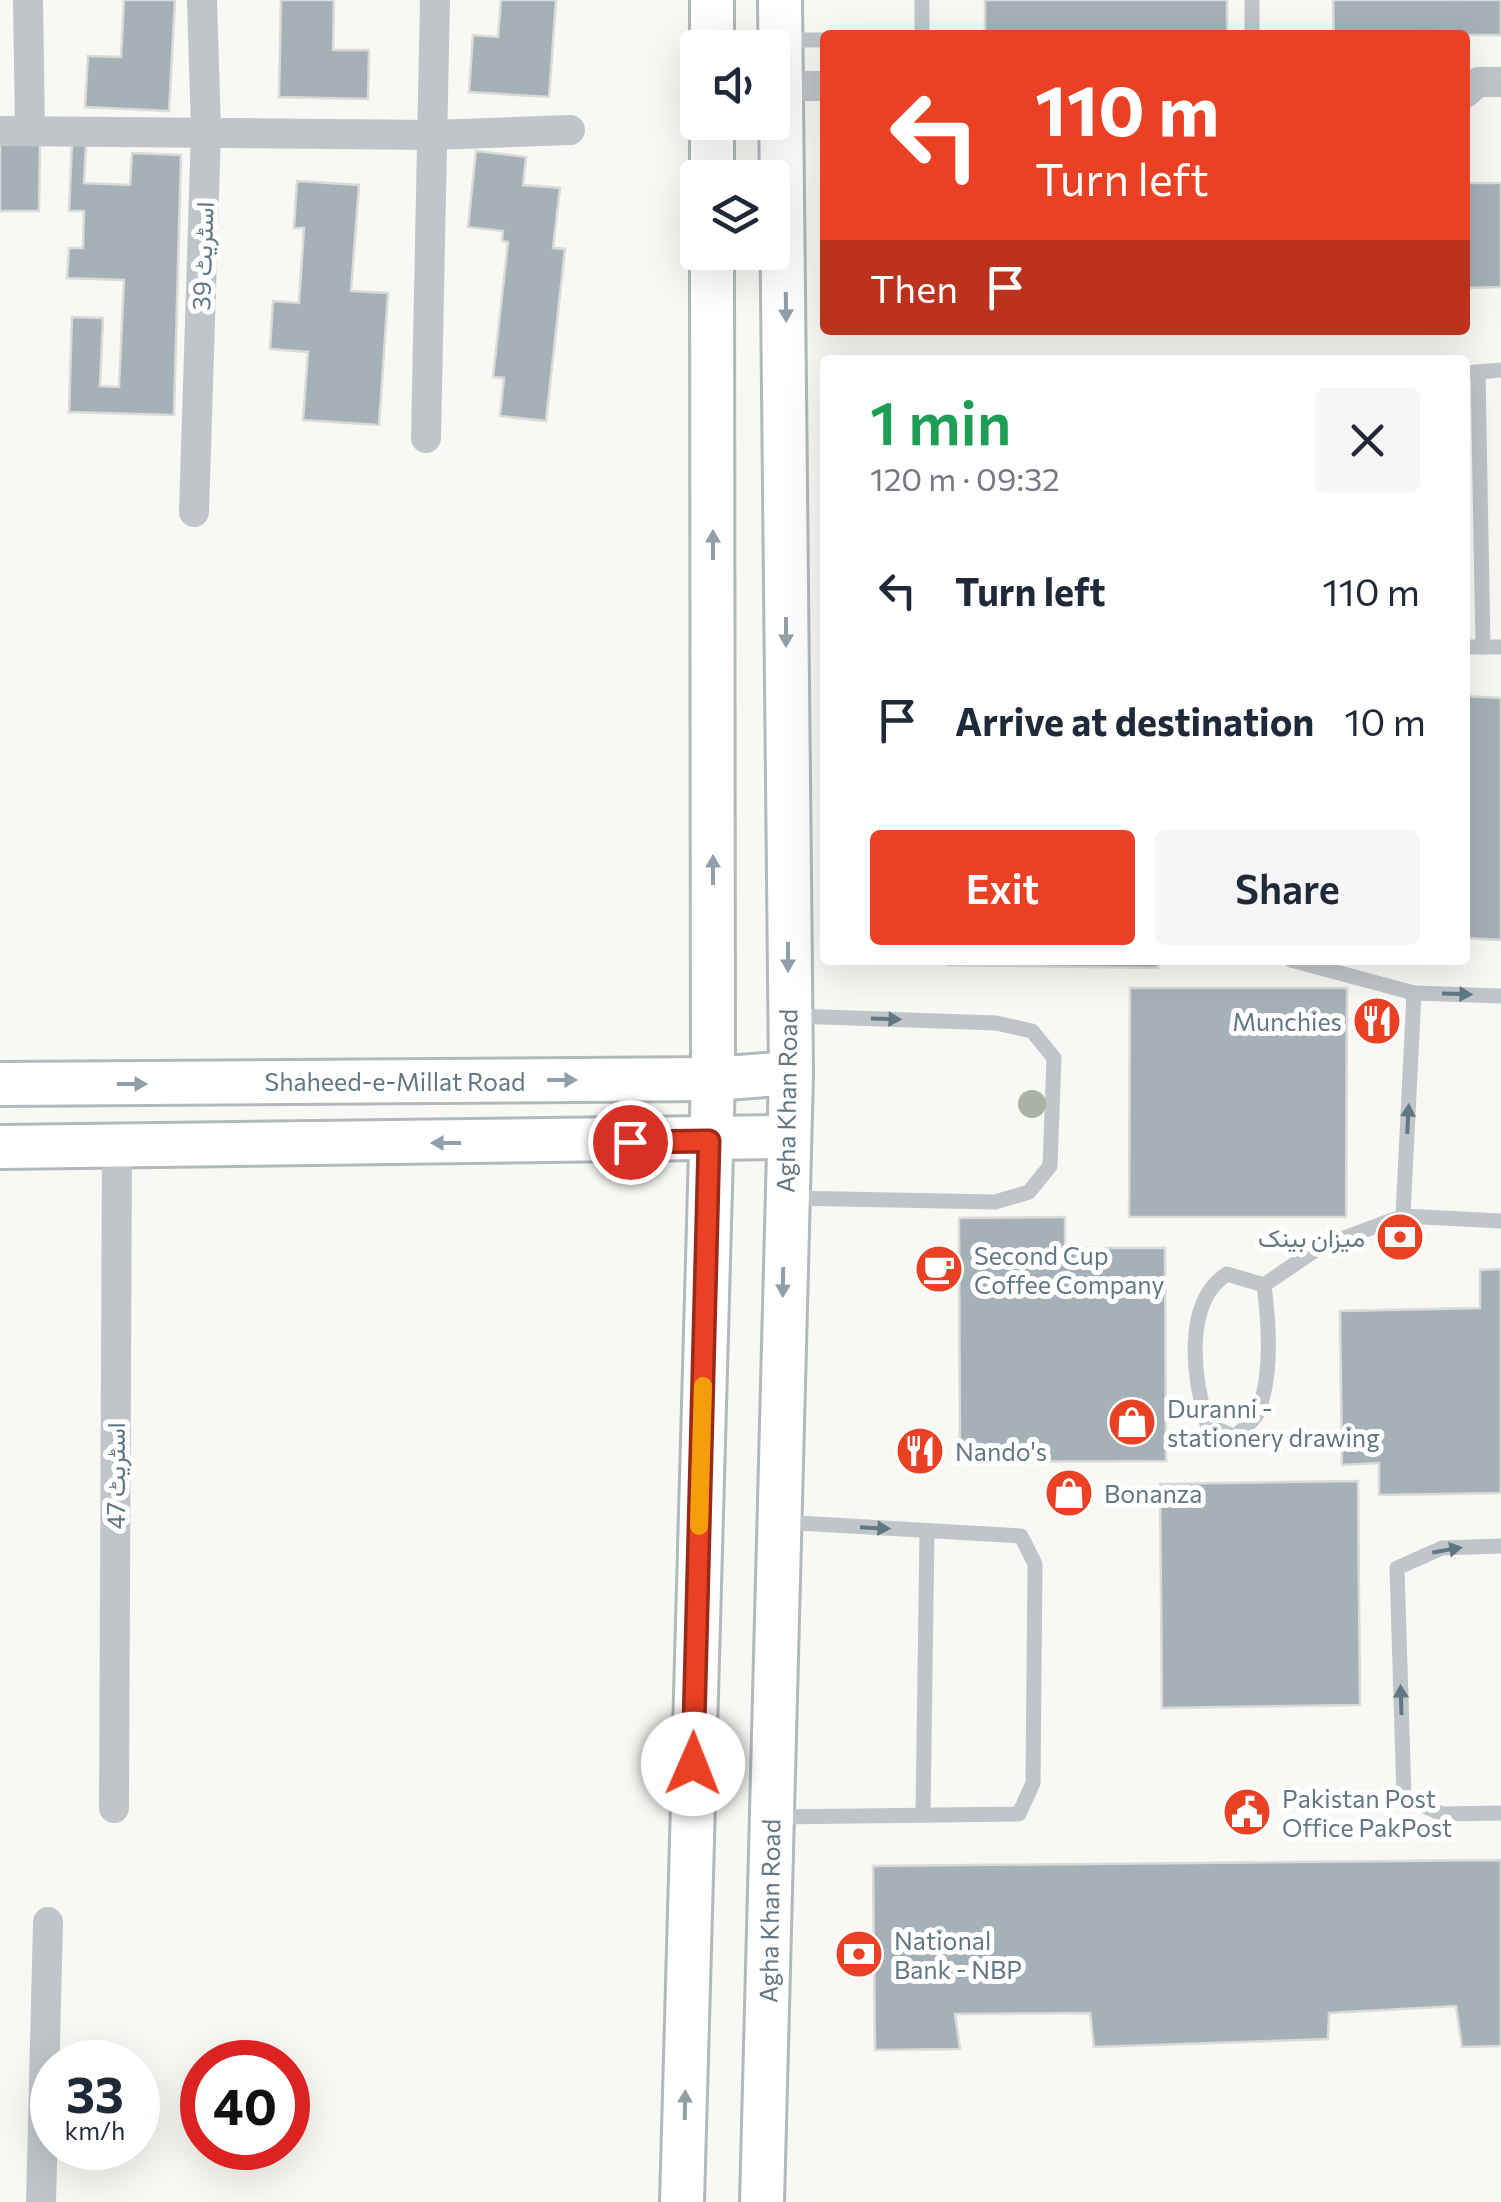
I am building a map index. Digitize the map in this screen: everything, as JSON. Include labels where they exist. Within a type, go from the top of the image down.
[{"type":"street","points":[[28,0],[15,131],[432,135],[570,130]]},
{"type":"street","name":"اسٹریٹ 39","points":[[194,512],[206,130],[202,0]]},
{"type":"street","points":[[426,438],[434,0]]},
{"type":"street","points":[[712,0],[712,30]]},
{"type":"street","points":[[1470,89],[1478,82],[1501,82]]},
{"type":"street","points":[[790,86],[820,86]]},
{"type":"street","name":"Agha Khan Road","points":[[762,2202],[784,1198],[791,1073],[782,140]]},
{"type":"street","points":[[682,2202],[713,1079],[712,270]]},
{"type":"street","name":"Shaheed-e-Millat Road","points":[[0,1084],[713,1079],[791,1073]]},
{"type":"street","points":[[84,1084],[102,1145]]},
{"type":"street","points":[[0,1146],[709,1141],[789,1137]]},
{"type":"street","name":"اسٹریٹ 47","points":[[102,1145],[114,1808]]},
{"type":"street","points":[[41,2202],[48,1922]]},
{"type":"lane","points":[[922,0],[922,30]]},
{"type":"lane","points":[[1252,0],[1252,30]]},
{"type":"lane","points":[[781,20],[820,38]]},
{"type":"lane","points":[[1483,647],[1471,372],[1501,370]]},
{"type":"lane","points":[[1470,647],[1501,647]]},
{"type":"lane","points":[[1309,965],[1414,993],[1501,996]]},
{"type":"lane","points":[[1403,1216],[1414,993]]},
{"type":"lane","points":[[784,1198],[995,1202],[1029,1192],[1050,1166],[1054,1058],[1032,1031],[996,1024],[788,1016]]},
{"type":"lane","points":[[1264,1284],[1266,1366],[1256,1416],[1234,1437],[1207,1424],[1196,1386],[1197,1327],[1211,1284],[1227,1274],[1264,1284],[1320,1248],[1403,1216],[1501,1221]]},
{"type":"lane","points":[[771,1817],[1019,1814],[1033,1783],[1036,1564],[1021,1536],[778,1522]]},
{"type":"lane","points":[[923,1815],[927,1531]]},
{"type":"lane","points":[[1501,1546],[1442,1548],[1397,1568],[1404,1797],[1442,1814],[1501,1813]]},
{"type":"building","points":[[124,0],[175,0],[169,111],[85,107],[88,56],[121,57]]},
{"type":"building","points":[[281,0],[334,0],[333,50],[369,50],[368,99],[279,97]]},
{"type":"building","points":[[501,0],[556,0],[549,97],[469,92],[473,35],[498,37]]},
{"type":"building","points":[[985,0],[1227,0],[1227,30],[985,30]]},
{"type":"building","points":[[1333,0],[1501,0],[1501,35],[1470,35],[1470,30],[1334,30]]},
{"type":"building","points":[[0,144],[40,144],[39,211],[0,211]]},
{"type":"building","points":[[72,144],[86,144],[84,183],[130,185],[132,153],[181,155],[174,415],[69,412],[72,317],[103,318],[100,386],[119,387],[124,280],[67,278],[69,248],[83,248],[84,211],[69,211]]},
{"type":"building","points":[[476,151],[526,157],[523,185],[560,188],[553,248],[565,249],[546,421],[500,416],[504,378],[493,377],[508,242],[502,241],[503,231],[468,227]]},
{"type":"building","points":[[297,181],[359,185],[351,291],[388,293],[379,425],[303,420],[308,352],[270,349],[273,301],[299,303],[304,228],[294,228]]},
{"type":"building","points":[[1470,183],[1501,183],[1501,287],[1470,288]]},
{"type":"building","points":[[1470,696],[1501,698],[1501,940],[1470,938]]},
{"type":"building","points":[[947,965],[1158,965],[1158,968]]},
{"type":"building","points":[[1130,988],[1347,988],[1346,1217],[1129,1217]]},
{"type":"building","points":[[1065,1217],[1065,1248],[1165,1248],[1166,1461],[960,1462],[959,1218]]},
{"type":"building","points":[[1501,1269],[1501,1493],[1379,1495],[1379,1463],[1342,1465],[1340,1311],[1480,1308],[1480,1270]]},
{"type":"building","points":[[1358,1481],[1360,1705],[1162,1708],[1160,1484]]},
{"type":"building","points":[[1501,1860],[1501,2046],[1462,2047],[1456,2006],[1329,2013],[1328,2039],[1094,2047],[1090,2013],[955,2014],[960,2049],[875,2050],[873,1866]]},
{"type":"slow traffic","points":[[699,1526],[703,1386]]},
{"type":"place","name":"Munchies","points":[[1377,1021]]},
{"type":"place","name":"میزان بینک","points":[[1400,1237]]},
{"type":"place","name":"Second Cup Coffee Company","points":[[939,1269]]},
{"type":"place","name":"Duranni - stationery drawing","points":[[1132,1422]]},
{"type":"place","name":"Nando's","points":[[920,1451]]},
{"type":"place","name":"Bonanza","points":[[1069,1493]]},
{"type":"place","name":"Pakistan Post Office PakPost","points":[[1247,1812]]},
{"type":"place","name":"National Bank - NBP","points":[[859,1954]]},
{"type":"route","points":[[630,1142],[709,1141],[693,1764]]}]
